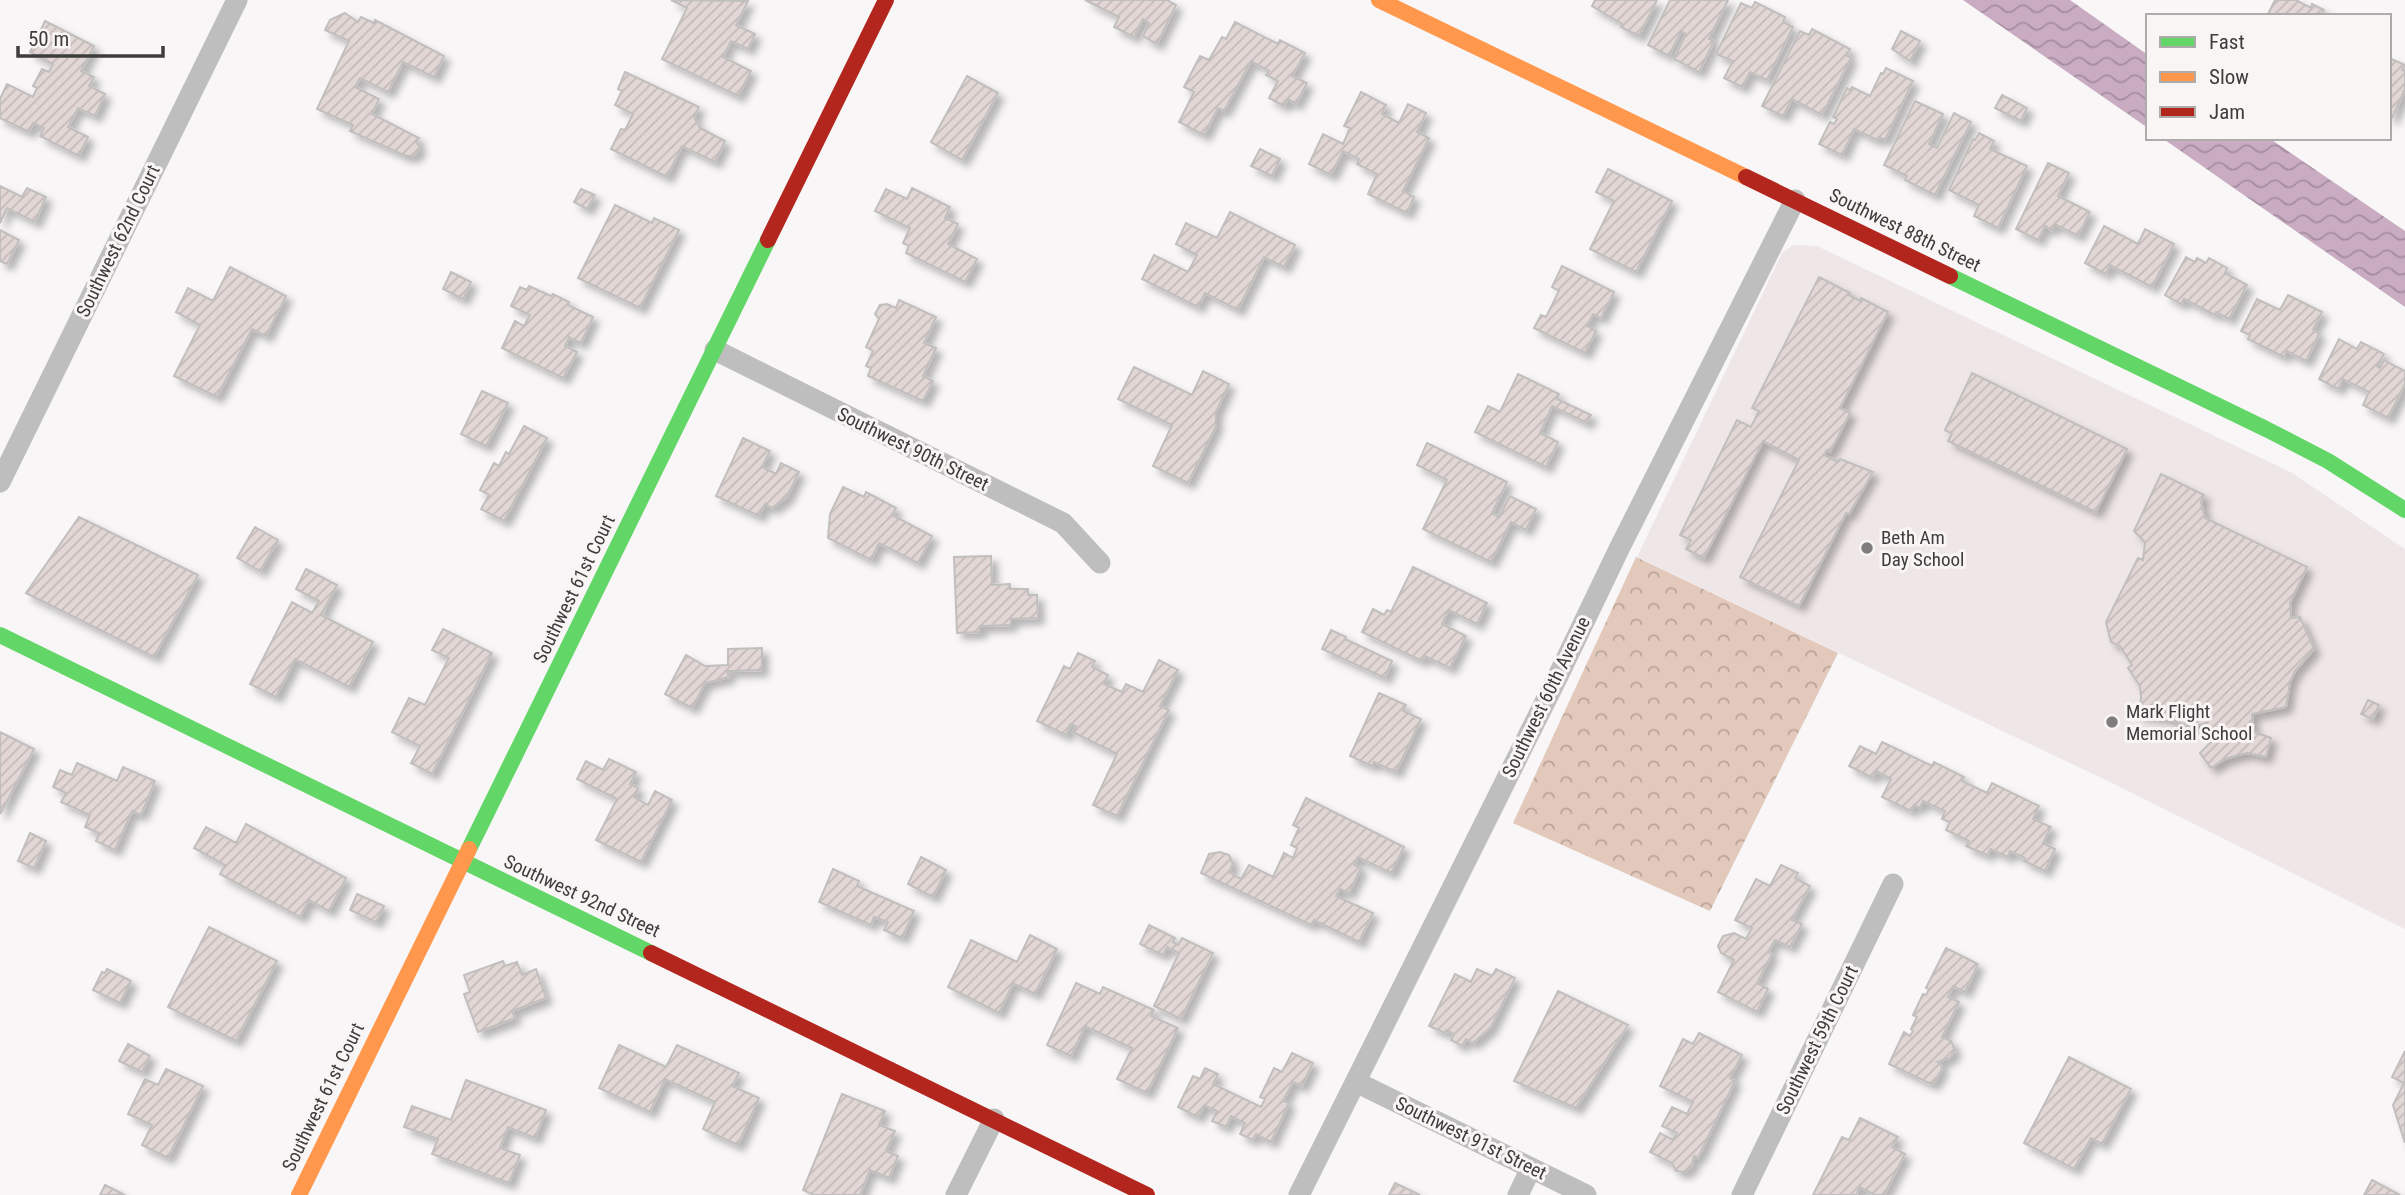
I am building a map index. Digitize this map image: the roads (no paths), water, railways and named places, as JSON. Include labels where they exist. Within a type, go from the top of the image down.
[{"type":"street","name":"Southwest 62nd Court","points":[[0,482],[237,0]]},
{"type":"street","name":"Southwest 61st Court","points":[[299,1195],[886,0]]},
{"type":"street","name":"Southwest 88th Street","points":[[1379,0],[2266,429],[2328,461],[2405,510]]},
{"type":"street","name":"Southwest 60th Avenue","points":[[1299,1195],[1795,200]]},
{"type":"street","name":"Southwest 90th Street","points":[[715,350],[1063,523],[1100,564]]},
{"type":"street","name":"Southwest 92nd Street","points":[[0,635],[1147,1195]]},
{"type":"street","name":"Southwest 59th Court","points":[[1742,1195],[1893,884]]},
{"type":"street","name":"Southwest 91st Street","points":[[1356,1082],[1586,1195]]},
{"type":"street","points":[[956,1195],[994,1119]]},
{"type":"street","points":[[1518,1195],[1531,1168]]},
{"type":"water","points":[[1963,0],[2070,0],[2146,54],[2146,127]]},
{"type":"water","points":[[2165,140],[2272,140],[2405,231],[2405,307]]},
{"type":"place","name":"Beth Am Day School","points":[[1867,548]]},
{"type":"place","name":"Mark Flight Memorial School","points":[[2112,722]]}]
